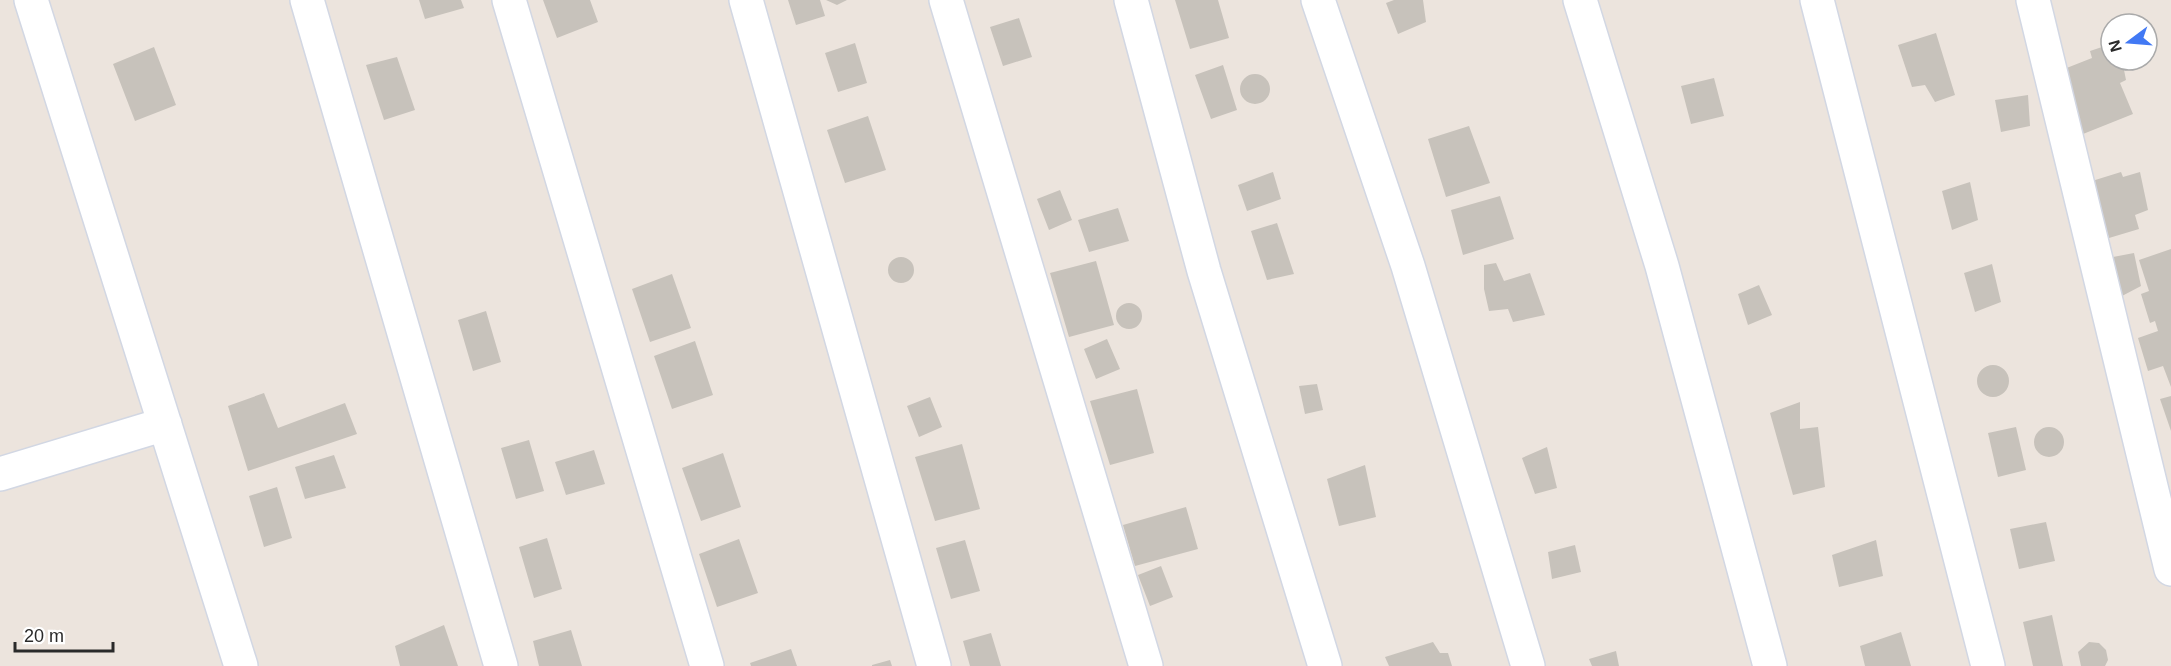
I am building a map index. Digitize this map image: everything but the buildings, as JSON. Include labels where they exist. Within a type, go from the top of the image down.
[{"type":"street","points":[[30,0],[241,666]]},
{"type":"street","points":[[306,0],[501,666]]},
{"type":"street","points":[[509,0],[707,666]]},
{"type":"street","points":[[746,0],[934,666]]},
{"type":"street","points":[[946,0],[1146,666]]},
{"type":"street","points":[[1131,0],[1204,271],[1325,666]]},
{"type":"street","points":[[1318,0],[1408,266],[1528,666]]},
{"type":"street","points":[[1580,0],[1662,266],[1770,666]]},
{"type":"street","points":[[1817,0],[1988,666]]},
{"type":"street","points":[[2033,0],[2171,569]]},
{"type":"street","points":[[0,474],[165,424]]}]
